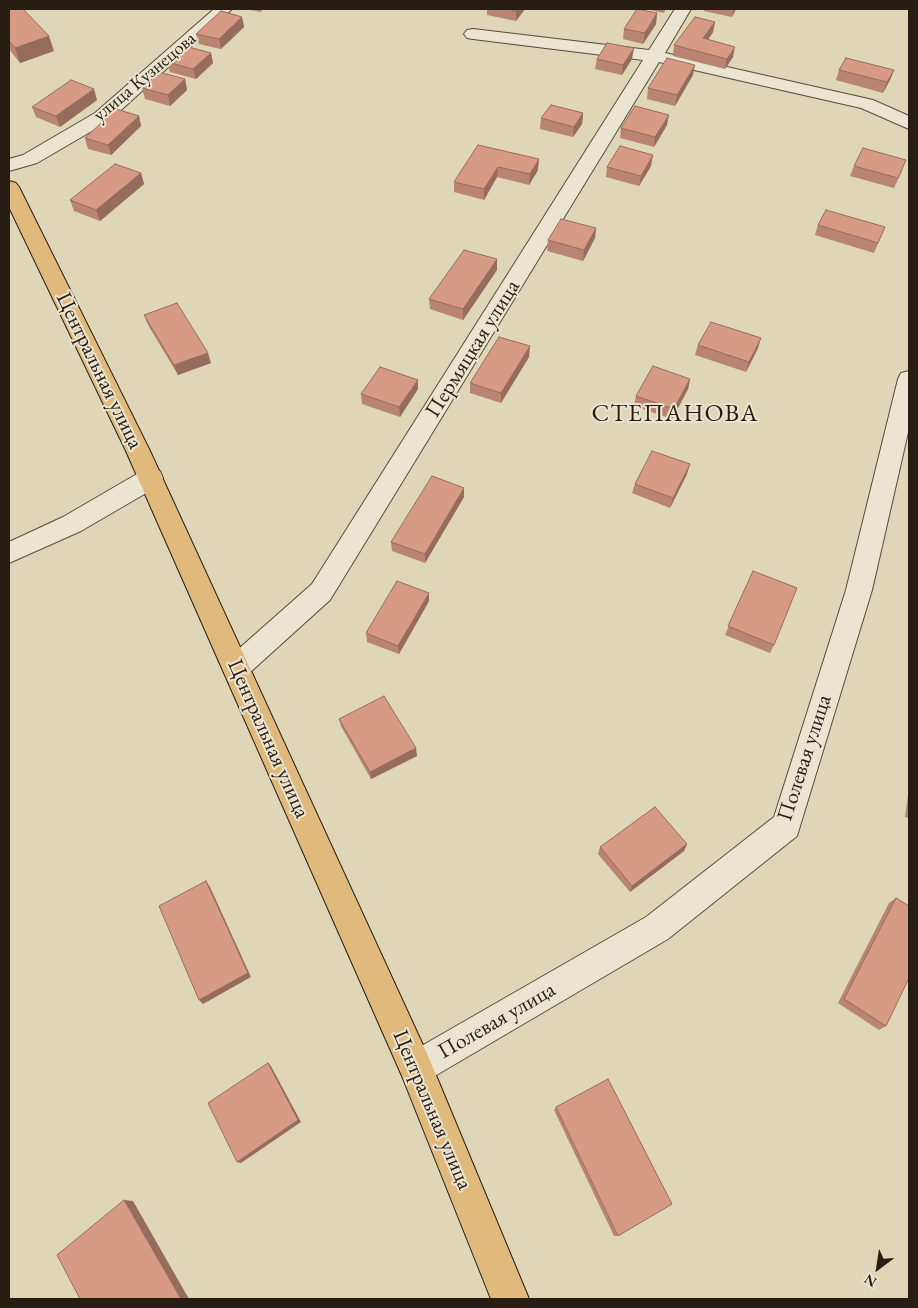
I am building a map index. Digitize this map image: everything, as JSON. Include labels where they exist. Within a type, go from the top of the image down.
[{"type":"main road","name":"Центральная улица","points":[[9,187],[150,478],[236,668],[416,1068],[510,1299]]},
{"type":"street","name":"улица Кузнецова","points":[[9,165],[30,159],[102,118],[224,9]]},
{"type":"street","name":"Пермяцкая улица","points":[[236,668],[321,592],[684,9]]},
{"type":"street","points":[[472,34],[656,56],[867,104],[909,124]]},
{"type":"street","name":"Полевая улица","points":[[416,1068],[657,928],[786,826],[859,590],[909,379]]},
{"type":"street","points":[[9,553],[72,524],[150,478]]},
{"type":"building","points":[[9,9],[23,9],[49,36],[15,48],[9,41]]},
{"type":"building","points":[[637,9],[657,13],[645,33],[624,29]]},
{"type":"building","points":[[221,11],[242,17],[219,39],[196,34]]},
{"type":"building","points":[[695,17],[715,22],[703,38],[735,47],[727,59],[674,45]]},
{"type":"building","points":[[607,43],[634,48],[623,65],[597,59]]},
{"type":"building","points":[[185,46],[211,53],[193,69],[167,62]]},
{"type":"building","points":[[667,58],[695,65],[677,95],[648,88]]},
{"type":"building","points":[[846,58],[894,70],[887,82],[839,70]]},
{"type":"building","points":[[159,72],[185,79],[168,95],[142,88]]},
{"type":"building","points":[[71,80],[94,89],[56,116],[32,107]]},
{"type":"building","points":[[551,105],[583,113],[574,127],[541,118]]},
{"type":"building","points":[[635,106],[669,115],[655,137],[621,128]]},
{"type":"building","points":[[116,109],[139,116],[108,145],[85,138]]},
{"type":"building","points":[[478,145],[539,159],[530,174],[498,167],[484,189],[454,182]]},
{"type":"building","points":[[620,146],[653,155],[641,176],[607,167]]},
{"type":"building","points":[[863,148],[906,160],[898,178],[854,166]]},
{"type":"building","points":[[115,164],[141,173],[96,210],[70,200]]},
{"type":"building","points":[[826,210],[885,227],[878,243],[818,225]]},
{"type":"building","points":[[561,219],[596,228],[584,250],[548,240]]},
{"type":"building","points":[[464,250],[497,259],[463,309],[429,299]]},
{"type":"building","points":[[177,303],[208,353],[174,365],[144,315]]},
{"type":"building","points":[[711,322],[761,338],[749,362],[698,345]]},
{"type":"building","points":[[499,337],[530,346],[501,393],[470,383]]},
{"type":"building","points":[[653,366],[690,379],[674,409],[636,396]]},
{"type":"building","points":[[380,367],[418,380],[399,407],[361,394]]},
{"type":"building","points":[[652,451],[690,464],[673,498],[635,484]]},
{"type":"building","points":[[432,476],[464,488],[425,554],[391,542]]},
{"type":"building","points":[[753,571],[797,588],[774,645],[728,626]]},
{"type":"building","points":[[397,581],[429,593],[398,646],[366,633]]},
{"type":"building","points":[[384,696],[416,748],[370,772],[339,719]]},
{"type":"building","points":[[655,807],[687,844],[632,886],[600,847]]},
{"type":"building","points":[[206,881],[248,973],[199,1000],[159,906]]},
{"type":"building","points":[[896,898],[909,906],[909,978],[886,1026],[844,999]]},
{"type":"building","points":[[268,1063],[298,1120],[237,1162],[208,1103]]},
{"type":"building","points":[[608,1079],[672,1204],[618,1236],[556,1107]]},
{"type":"building","points":[[124,1200],[181,1299],[80,1299],[57,1255]]},
{"type":"district","name":"СТЕПАНОВА","points":[[675,414]]}]
